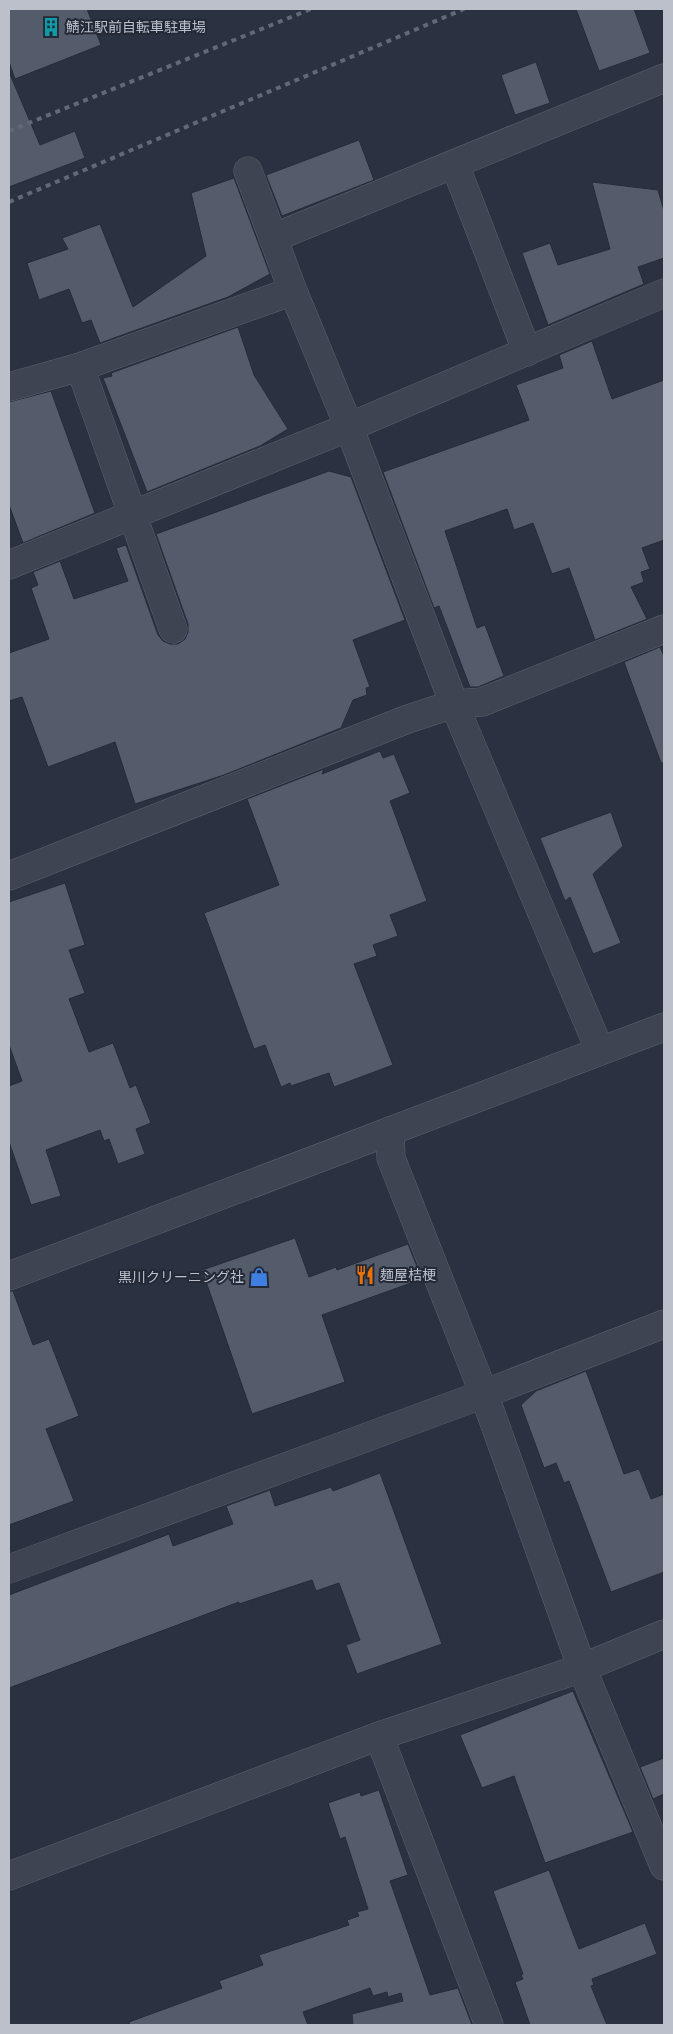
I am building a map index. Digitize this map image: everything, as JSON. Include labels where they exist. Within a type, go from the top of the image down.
[{"type":"street","points":[[273,238],[664,78]]},
{"type":"street","points":[[455,164],[527,352]]},
{"type":"street","points":[[248,171],[293,292],[350,427],[454,704],[600,1051]]},
{"type":"street","points":[[9,387],[80,367],[293,292]]},
{"type":"street","points":[[9,565],[350,427],[664,293]]},
{"type":"street","points":[[80,367],[173,629]]},
{"type":"street","points":[[9,876],[408,719],[454,704],[482,702],[664,629]]},
{"type":"street","points":[[9,1274],[664,1026]]},
{"type":"street","points":[[390,1131],[391,1158],[484,1394],[582,1668],[664,1866]]},
{"type":"street","points":[[9,1570],[484,1394],[664,1324]]},
{"type":"street","points":[[9,1876],[379,1736],[582,1668],[664,1634]]},
{"type":"street","points":[[379,1736],[489,2025]]},
{"type":"building","name":"鯖江駅前自転車駐車場","points":[[9,9],[87,9],[101,45],[15,79],[9,62]]},
{"type":"building","points":[[576,9],[634,9],[650,53],[599,71]]},
{"type":"building","points":[[536,62],[550,103],[515,115],[501,75]]},
{"type":"building","points":[[9,72],[40,145],[75,131],[85,158],[9,187]]},
{"type":"building","points":[[359,140],[374,180],[282,216],[266,175]]},
{"type":"building","points":[[234,178],[270,274],[228,297],[100,343],[91,320],[82,323],[69,289],[39,300],[27,263],[68,249],[62,238],[100,224],[133,307],[206,256],[191,193]]},
{"type":"building","points":[[592,182],[658,190],[664,211],[664,258],[638,267],[644,284],[548,325],[522,253],[550,243],[558,265],[610,249]]},
{"type":"building","points":[[238,327],[254,375],[288,429],[260,446],[147,492],[103,378],[112,376],[111,373]]},
{"type":"building","points":[[592,341],[612,399],[664,380],[664,540],[642,548],[650,569],[641,572],[644,582],[631,587],[647,619],[595,640],[569,568],[552,574],[533,523],[514,530],[507,509],[445,531],[477,628],[485,625],[504,676],[478,687],[470,687],[439,606],[434,608],[383,472],[529,420],[516,385],[563,368],[559,355]]},
{"type":"building","points":[[51,391],[95,513],[23,543],[9,505],[9,402]]},
{"type":"building","points":[[329,471],[351,477],[405,620],[353,640],[370,687],[366,688],[367,695],[353,700],[341,728],[224,775],[135,804],[115,742],[48,767],[22,697],[9,701],[9,653],[49,639],[31,588],[38,585],[33,572],[60,561],[74,599],[128,581],[116,548],[126,545],[158,635],[163,641],[170,644],[178,644],[185,639],[188,632],[188,624],[156,534]]},
{"type":"building","points":[[660,647],[664,656],[664,763],[661,763],[624,662]]},
{"type":"building","points":[[380,751],[383,758],[394,754],[410,793],[390,801],[427,901],[390,915],[398,936],[373,945],[377,956],[354,964],[393,1065],[334,1087],[329,1073],[291,1086],[290,1083],[281,1087],[265,1045],[254,1049],[204,913],[279,885],[247,799],[324,769],[322,774]]},
{"type":"building","points":[[611,812],[623,846],[593,874],[621,943],[593,954],[570,897],[565,901],[540,838]]},
{"type":"building","points":[[65,883],[85,945],[69,950],[85,993],[69,999],[89,1052],[113,1043],[130,1088],[136,1085],[151,1123],[136,1129],[145,1154],[118,1164],[109,1139],[104,1141],[100,1130],[46,1150],[61,1196],[31,1205],[9,1142],[9,1086],[22,1081],[9,1045],[9,902]]},
{"type":"building","points":[[295,1238],[309,1277],[336,1267],[337,1270],[408,1244],[422,1279],[322,1315],[345,1382],[252,1414],[202,1270]]},
{"type":"building","points":[[9,1291],[13,1291],[33,1345],[49,1339],[79,1416],[46,1429],[74,1501],[9,1525]]},
{"type":"building","points":[[586,1371],[624,1474],[639,1469],[651,1499],[664,1494],[664,1572],[611,1592],[569,1481],[564,1483],[556,1463],[544,1468],[521,1405],[536,1391]]},
{"type":"building","points":[[380,1473],[442,1644],[357,1674],[346,1645],[360,1640],[339,1583],[316,1591],[312,1580],[239,1604],[239,1602],[9,1688],[9,1595],[169,1534],[173,1546],[233,1524],[226,1506],[270,1490],[275,1506],[331,1487],[333,1491]]},
{"type":"building","points":[[573,1691],[633,1832],[545,1863],[514,1776],[482,1788],[460,1735]]},
{"type":"building","points":[[664,1758],[664,1794],[653,1799],[640,1767]]},
{"type":"building","points":[[379,1790],[408,1875],[390,1881],[430,1995],[458,1988],[472,2025],[353,2025],[352,2014],[403,2001],[401,1993],[388,1997],[387,1992],[373,1996],[370,1988],[303,2012],[308,2025],[130,2025],[129,2022],[222,1988],[219,1981],[263,1965],[259,1955],[349,1925],[347,1920],[359,1916],[357,1912],[368,1909],[345,1837],[340,1839],[328,1803],[360,1792],[361,1796]]},
{"type":"building","points":[[549,1870],[579,1949],[645,1923],[657,1954],[592,1979],[594,1985],[591,1986],[607,2025],[530,2025],[515,1982],[523,1979],[521,1975],[523,1974],[493,1891]]},
{"type":"railway","points":[[9,131],[311,9]]},
{"type":"railway","points":[[9,202],[464,9]]},
{"type":"place","name":"鯖江駅前自転車駐車場","points":[[51,27]]},
{"type":"place","name":"麺屋桔梗","points":[[365,1275]]},
{"type":"place","name":"黒川クリーニング社","points":[[259,1277]]}]
